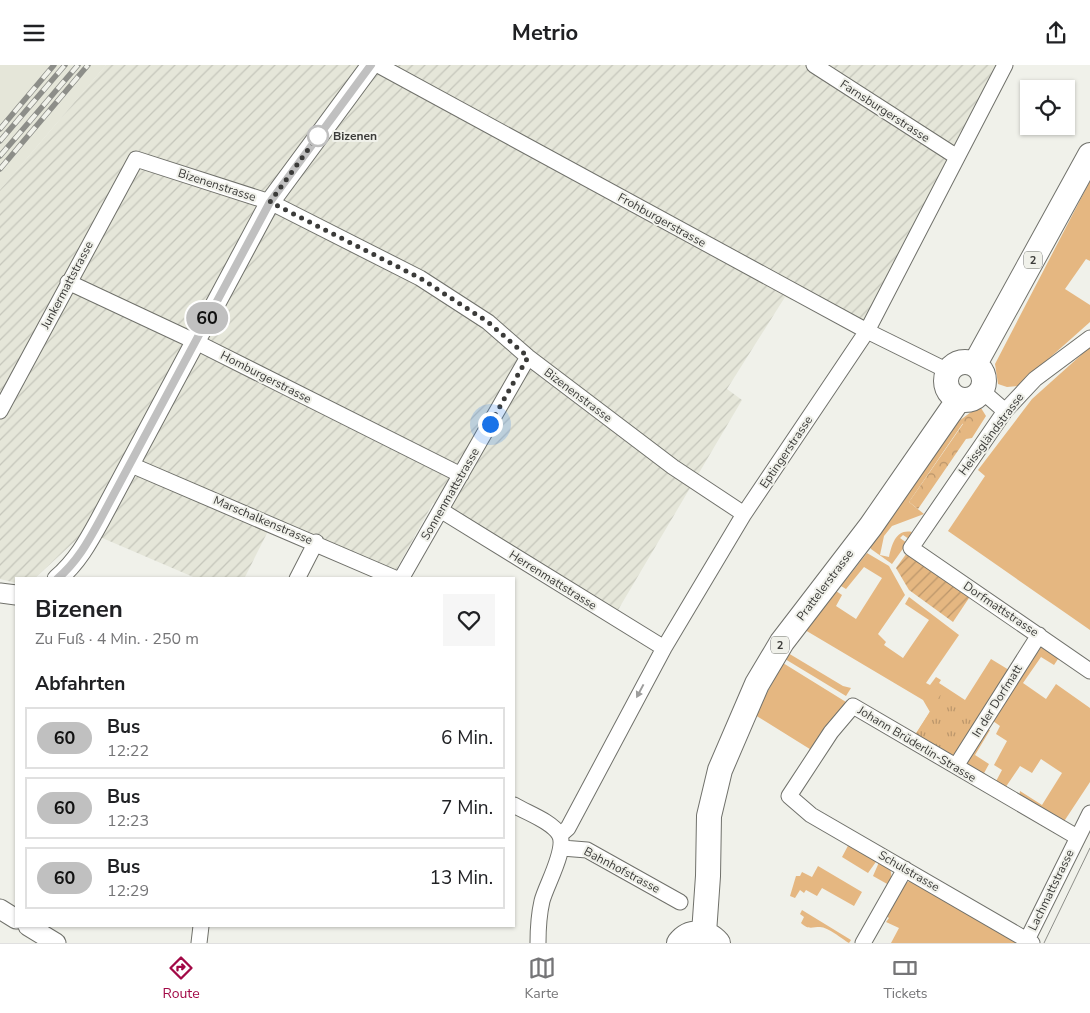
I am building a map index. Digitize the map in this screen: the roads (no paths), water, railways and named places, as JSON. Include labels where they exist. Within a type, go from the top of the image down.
[{"type":"main road","name":"2","points":[[975,364],[1090,155]]},
{"type":"main road","points":[[963,361],[975,364],[983,373],[984,386],[982,391],[972,399],[959,399],[947,388],[948,371],[952,366],[963,361]]},
{"type":"main road","name":"Prattelerstrasse","points":[[679,943],[688,935],[711,938],[708,876],[709,816],[720,769],[757,684],[782,642],[871,526],[959,399]]},
{"type":"street","points":[[59,577],[82,552],[270,202],[371,65]]},
{"type":"street","name":"Frohburgerstrasse","points":[[378,65],[867,331],[948,371]]},
{"type":"street","name":"Farnsburgerstrasse","points":[[814,65],[957,157]]},
{"type":"street","name":"Eptingerstrasse","points":[[561,841],[664,649],[744,514],[867,331],[1005,65]]},
{"type":"street","name":"Bizenenstrasse","points":[[136,159],[270,202],[420,278],[488,322],[528,357],[673,467],[744,514]]},
{"type":"street","name":"Junkermattstrasse","points":[[0,411],[136,159]]},
{"type":"street","name":"Homburgerstrasse","points":[[68,282],[194,341],[461,475]]},
{"type":"street","name":"Heissgländstrasse","points":[[911,549],[1005,411],[1035,379],[1090,338]]},
{"type":"street","name":"Sonnenmattstrasse","points":[[402,577],[442,511],[528,357]]},
{"type":"street","points":[[982,391],[1005,411]]},
{"type":"street","name":"Marschalkenstrasse","points":[[129,463],[316,542],[393,577]]},
{"type":"street","name":"Herrenmattstrasse","points":[[442,511],[664,649]]},
{"type":"street","points":[[298,577],[316,542]]},
{"type":"street","name":"Dorfmattstrasse","points":[[911,549],[1090,671]]},
{"type":"street","points":[[0,593],[15,595]]},
{"type":"street","name":"In der Dorfmatt","points":[[956,766],[1039,635]]},
{"type":"street","name":"Johann Brüderlin-Strasse","points":[[790,796],[831,733],[853,706],[1077,837]]},
{"type":"street","name":"Schulstrasse","points":[[790,796],[811,815],[1029,941]]},
{"type":"street","points":[[515,806],[552,827],[561,841],[542,900],[538,943]]},
{"type":"street","name":"Lachmattstrasse","points":[[1029,941],[1090,813]]},
{"type":"street","name":"Bahnhofstrasse","points":[[561,841],[587,850],[680,901]]},
{"type":"street","points":[[863,943],[905,869]]},
{"type":"street","points":[[0,909],[15,918]]},
{"type":"street","points":[[30,927],[56,943]]},
{"type":"street","points":[[199,943],[201,927]]},
{"type":"tram line","points":[[1044,943],[1090,848]]},
{"type":"railway","points":[[0,129],[54,65]]},
{"type":"railway","points":[[0,141],[65,65]]},
{"type":"railway","points":[[0,156],[78,65]]},
{"type":"railway","points":[[0,169],[88,65]]},
{"type":"place","name":"Bizenen","points":[[318,136]]}]
